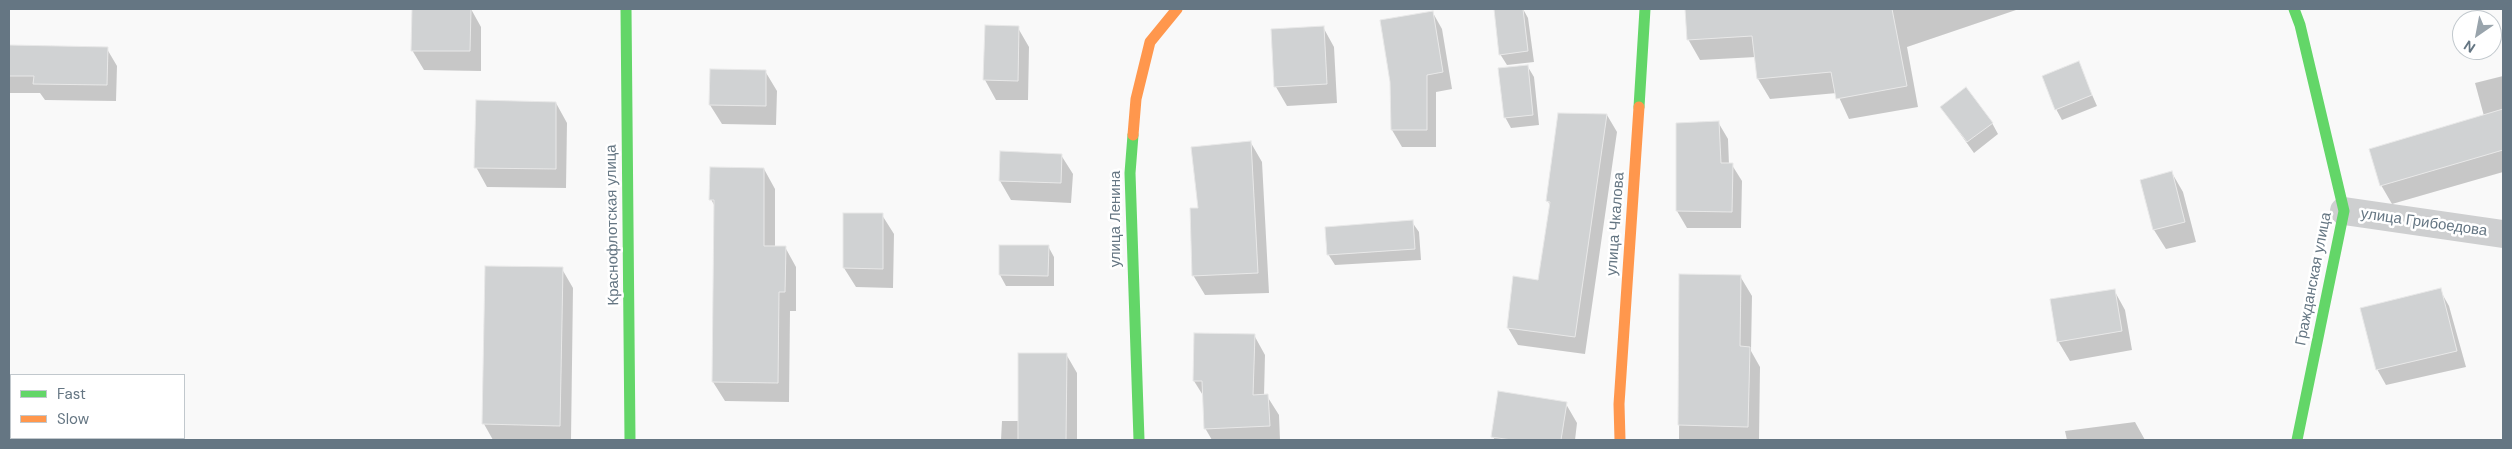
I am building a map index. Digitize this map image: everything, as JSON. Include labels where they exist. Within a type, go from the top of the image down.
[{"type":"street","name":"Краснофлотская улица","points":[[626,9],[630,440]]},
{"type":"street","name":"улица Ленина","points":[[1139,440],[1131,204],[1136,99],[1150,42],[1178,9]]},
{"type":"street","name":"улица Чкалова","points":[[1620,440],[1619,404],[1645,9]]},
{"type":"street","name":"Гражданская улица","points":[[2294,9],[2300,26],[2344,212],[2297,440]]},
{"type":"street","name":"улица Грибоедова","points":[[2344,212],[2503,234]]},
{"type":"building","points":[[412,9],[471,9],[470,51],[411,51]]},
{"type":"building","points":[[1494,9],[1523,9],[1528,51],[1499,55]]},
{"type":"building","points":[[1685,9],[1892,9],[1907,86],[1836,99],[1831,72],[1757,79],[1752,36],[1687,40]]},
{"type":"building","points":[[1433,11],[1443,72],[1427,75],[1427,130],[1391,130],[1390,82],[1380,20]]},
{"type":"building","points":[[985,25],[1019,26],[1018,81],[983,80]]},
{"type":"building","points":[[1324,26],[1327,84],[1274,87],[1271,29]]},
{"type":"building","points":[[9,45],[108,47],[107,85],[33,84],[34,76],[9,76]]},
{"type":"building","points":[[2079,61],[2092,95],[2055,110],[2042,76]]},
{"type":"building","points":[[1528,65],[1533,115],[1504,118],[1498,68]]},
{"type":"building","points":[[710,69],[766,70],[766,106],[709,105]]},
{"type":"building","points":[[1966,87],[1993,123],[1967,142],[1940,107]]},
{"type":"building","points":[[476,100],[556,102],[556,169],[474,168]]},
{"type":"building","points":[[2503,109],[2503,150],[2380,186],[2369,149]]},
{"type":"building","points":[[1558,113],[1607,114],[1575,337],[1507,328],[1513,276],[1538,280],[1550,202],[1546,201]]},
{"type":"building","points":[[1719,121],[1721,163],[1733,163],[1732,212],[1676,211],[1676,123]]},
{"type":"building","points":[[1251,141],[1258,273],[1192,276],[1190,208],[1198,208],[1191,147]]},
{"type":"building","points":[[1000,151],[1062,154],[1061,183],[999,181]]},
{"type":"building","points":[[710,167],[764,168],[764,246],[786,246],[785,292],[779,292],[778,383],[712,382],[714,200],[709,200]]},
{"type":"building","points":[[2172,171],[2185,222],[2153,230],[2140,180]]},
{"type":"building","points":[[843,213],[883,213],[883,269],[843,268]]},
{"type":"building","points":[[1413,220],[1415,249],[1327,255],[1325,227]]},
{"type":"building","points":[[999,245],[1049,245],[1048,276],[999,275]]},
{"type":"building","points":[[485,266],[563,267],[560,426],[482,424]]},
{"type":"building","points":[[1679,274],[1741,275],[1740,346],[1750,347],[1748,427],[1678,425]]},
{"type":"building","points":[[2441,288],[2457,351],[2376,370],[2360,308]]},
{"type":"building","points":[[2115,289],[2122,331],[2057,342],[2050,299]]},
{"type":"building","points":[[1194,333],[1255,334],[1253,395],[1268,394],[1270,426],[1204,429],[1202,381],[1193,381]]},
{"type":"building","points":[[1018,353],[1067,353],[1066,440],[1018,440]]},
{"type":"building","points":[[1498,391],[1567,402],[1561,440],[1512,440],[1491,437]]},
{"type":"traffic: fast","points":[[626,9],[630,440]]},
{"type":"traffic: fast","points":[[1639,107],[1645,9]]},
{"type":"traffic: fast","points":[[2294,9],[2300,25],[2344,211],[2297,440]]},
{"type":"traffic: fast","points":[[1133,135],[1130,173],[1139,440]]},
{"type":"traffic: slow","points":[[1133,135],[1136,99],[1150,42],[1177,9]]},
{"type":"traffic: slow","points":[[1620,440],[1619,404],[1639,107]]}]
